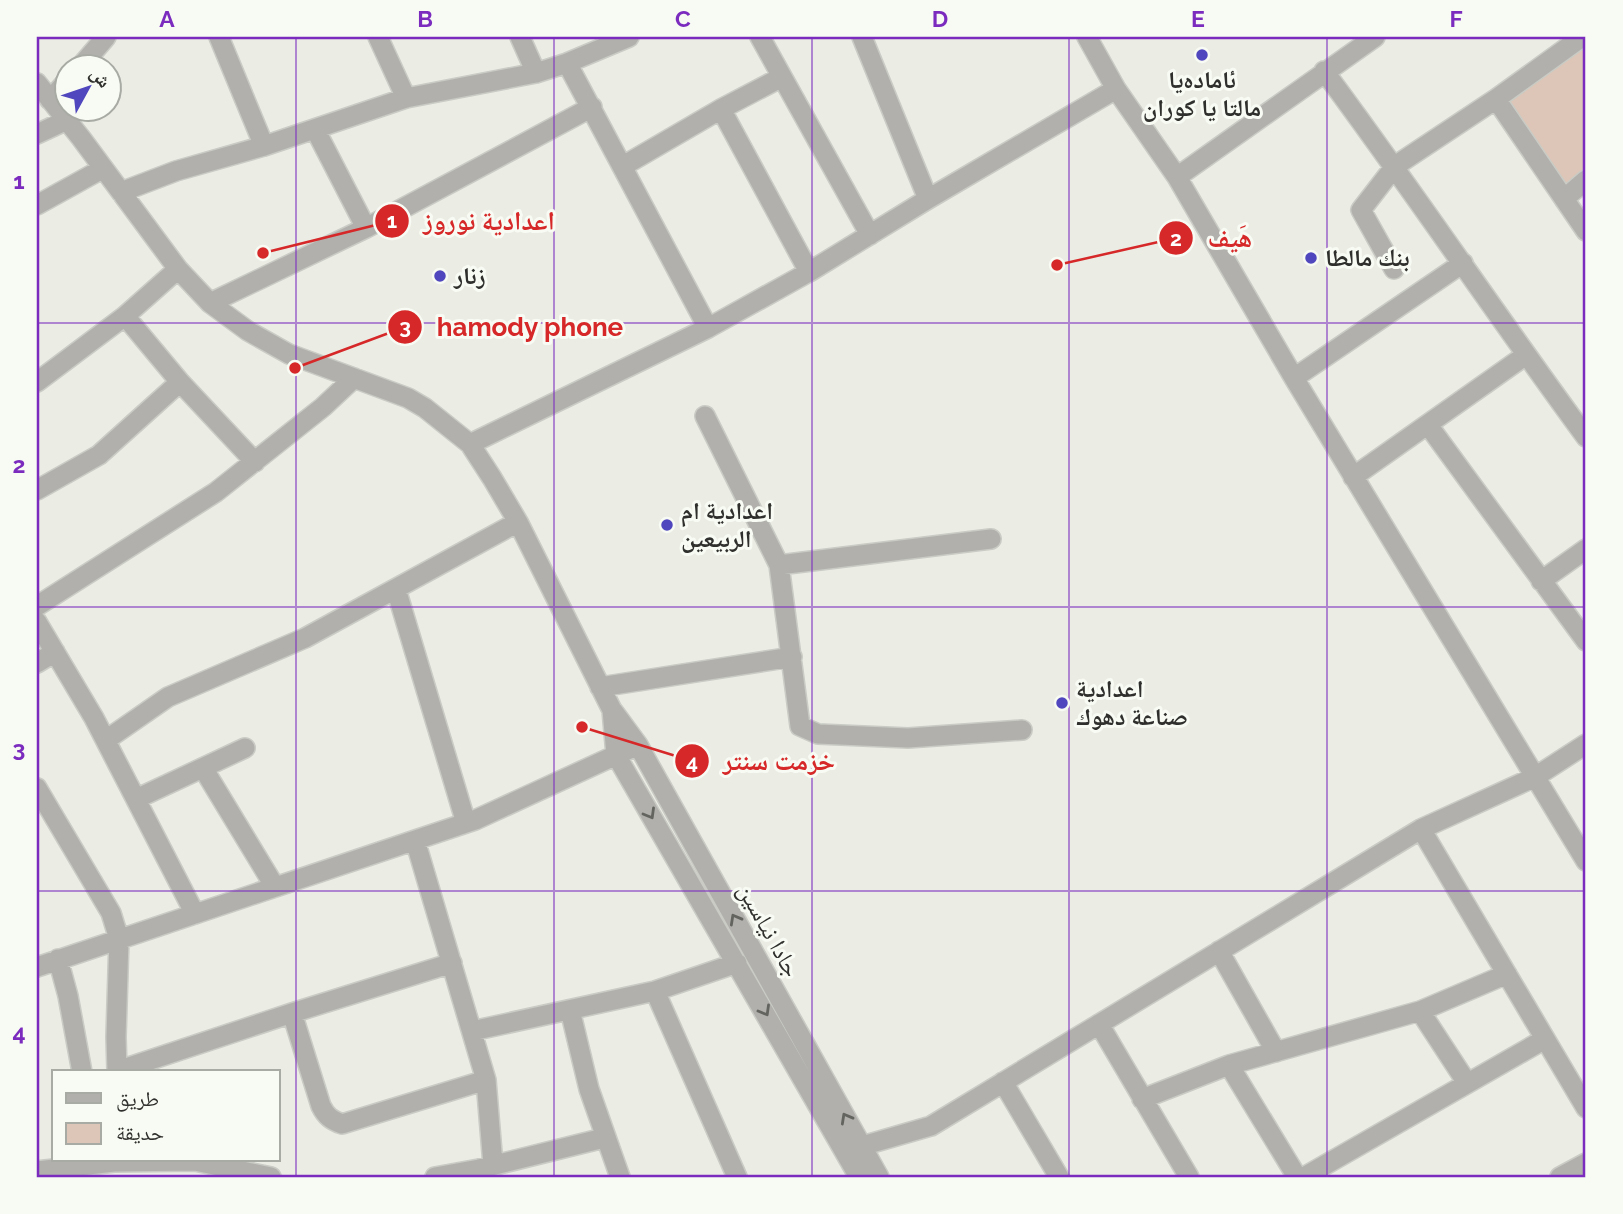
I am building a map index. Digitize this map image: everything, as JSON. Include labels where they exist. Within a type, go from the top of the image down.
[{"type":"street","points":[[93,52],[106,37]]},
{"type":"street","points":[[219,37],[264,146]]},
{"type":"street","points":[[378,37],[406,98]]},
{"type":"street","points":[[520,37],[536,73]]},
{"type":"street","points":[[121,192],[176,171],[264,146],[406,98],[536,73],[629,37]]},
{"type":"street","points":[[760,37],[870,235]]},
{"type":"street","points":[[862,37],[928,199]]},
{"type":"street","points":[[1087,37],[1116,89],[1177,177],[1353,477],[1586,860]]},
{"type":"street","points":[[1177,177],[1375,37]]},
{"type":"street","points":[[1394,269],[1361,210],[1395,166],[1496,99],[1582,37]]},
{"type":"street","points":[[567,63],[708,328]]},
{"type":"street","points":[[1324,71],[1395,166],[1525,355],[1586,437]]},
{"type":"street","points":[[623,166],[782,77]]},
{"type":"street","points":[[37,83],[52,102]]},
{"type":"street","points":[[470,444],[708,328],[809,272],[1116,89]]},
{"type":"street","points":[[1496,99],[1586,231]]},
{"type":"street","points":[[210,303],[366,228],[592,107]]},
{"type":"street","points":[[721,110],[809,272]]},
{"type":"street","points":[[37,134],[63,122]]},
{"type":"street","points":[[68,122],[178,269],[210,303],[268,343],[310,363],[408,398],[470,444],[518,522],[612,710],[616,755]]},
{"type":"street","points":[[315,129],[366,228]]},
{"type":"street","points":[[37,205],[102,169]]},
{"type":"street","points":[[1564,199],[1586,180]]},
{"type":"street","points":[[1294,378],[1463,263]]},
{"type":"street","points":[[37,382],[125,316],[178,269]]},
{"type":"street","points":[[125,316],[180,382],[254,461]]},
{"type":"street","points":[[1353,477],[1525,355]]},
{"type":"street","points":[[37,606],[216,492],[323,407],[354,378]]},
{"type":"street","points":[[37,491],[99,455],[180,382]]},
{"type":"street","points":[[705,416],[779,565],[800,726],[818,734],[908,738],[1022,730]]},
{"type":"street","points":[[1428,425],[1586,641]]},
{"type":"street","points":[[106,740],[168,697],[305,638],[518,522]]},
{"type":"street","points":[[779,565],[991,539]]},
{"type":"street","points":[[1541,580],[1586,549]]},
{"type":"street","points":[[396,589],[466,823]]},
{"type":"street","points":[[37,621],[106,740],[195,914]]},
{"type":"street","points":[[37,663],[55,652]]},
{"type":"street","points":[[600,687],[792,657]]},
{"type":"street","name":"جادا نیاسین","points":[[612,710],[638,745],[879,1177]]},
{"type":"street","points":[[862,1146],[931,1126],[1421,829],[1535,777],[1586,744]]},
{"type":"street","points":[[37,967],[466,823],[638,745]]},
{"type":"street","points":[[136,799],[245,748]]},
{"type":"street","name":"جادا نیاسین","points":[[616,755],[859,1177]]},
{"type":"street","points":[[203,768],[275,887]]},
{"type":"street","points":[[37,789],[111,913],[119,939],[117,1070]]},
{"type":"street","points":[[1421,829],[1586,1108]]},
{"type":"street","points":[[415,840],[486,1080],[493,1165]]},
{"type":"street","points":[[1219,951],[1276,1052]]},
{"type":"street","points":[[58,959],[82,1070]]},
{"type":"street","points":[[123,1070],[452,963]]},
{"type":"street","points":[[472,1031],[655,990],[737,963]]},
{"type":"street","points":[[1143,1099],[1229,1065],[1420,1011],[1507,974]]},
{"type":"street","points":[[655,990],[737,1177]]},
{"type":"street","points":[[570,1010],[589,1089],[604,1138],[620,1177]]},
{"type":"street","points":[[1420,1011],[1467,1083]]},
{"type":"street","points":[[292,1013],[321,1106],[333,1121],[342,1124],[486,1080]]},
{"type":"street","points":[[1099,1024],[1189,1177]]},
{"type":"street","points":[[1304,1177],[1545,1038]]},
{"type":"street","points":[[1229,1065],[1297,1177]]},
{"type":"street","points":[[1003,1082],[1059,1177]]},
{"type":"street","points":[[435,1177],[604,1138]]},
{"type":"street","points":[[37,1171],[92,1162],[115,1166],[179,1162]]},
{"type":"street","points":[[197,1162],[215,1171],[271,1177]]},
{"type":"street","points":[[1560,1177],[1586,1163]]},
{"type":"green space","points":[[1586,37],[1586,180],[1564,199],[1496,99]]},
{"type":"place","name":"ئامادەيا مالتا يا كوران","points":[[1202,55]]},
{"type":"place","name":"اعدادية نوروز","points":[[263,253]]},
{"type":"place","name":"بنك مالطا","points":[[1311,258]]},
{"type":"place","name":"هَيف","points":[[1057,265]]},
{"type":"place","name":"زنار","points":[[440,276]]},
{"type":"place","name":"hamody phone","points":[[295,368]]},
{"type":"place","name":"اعدادية ام الربيعين","points":[[667,525]]},
{"type":"place","name":"اعدادية صناعة دهوك","points":[[1062,703]]},
{"type":"place","name":"خزمت سنتر","points":[[582,727]]}]
